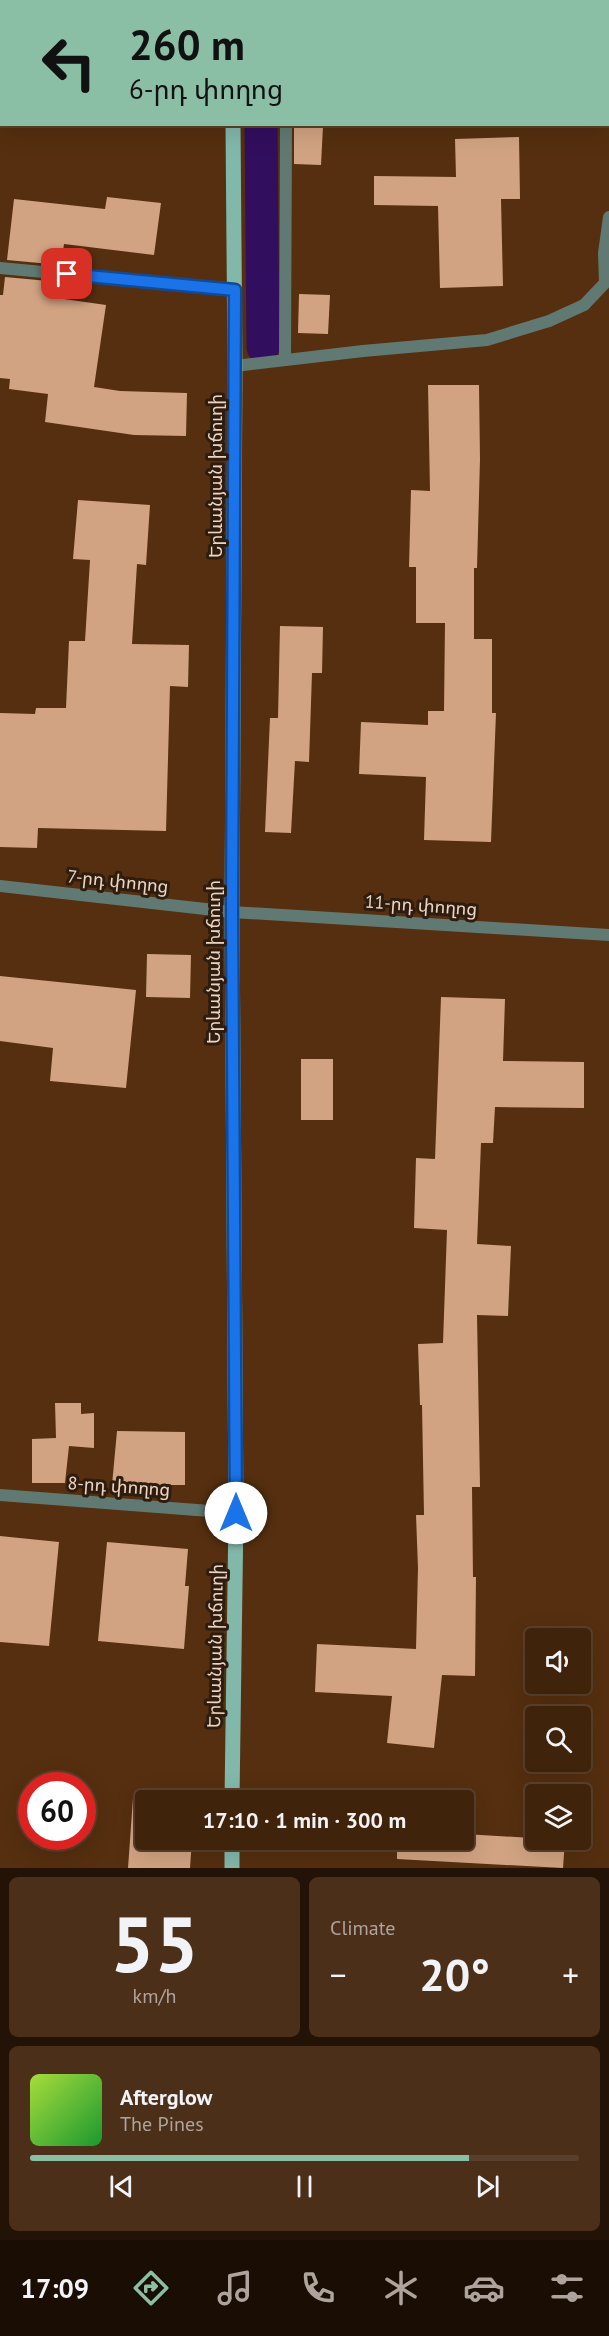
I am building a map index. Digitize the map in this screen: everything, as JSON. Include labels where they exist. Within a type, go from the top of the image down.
[{"type":"main road","name":"Երևանյան խճուղի","points":[[232,1790],[236,1513],[232,912],[235,366],[233,126]]},
{"type":"main road","points":[[232,1850],[232,1868]]},
{"type":"street","points":[[285,360],[286,126]]},
{"type":"street","points":[[235,366],[487,340],[558,317],[584,305],[605,283],[604,253],[609,217]]},
{"type":"street","points":[[0,268],[235,290]]},
{"type":"street","name":"7-րդ փողոց","points":[[0,886],[232,912]]},
{"type":"street","name":"11-րդ փողոց","points":[[232,912],[609,935]]},
{"type":"street","name":"8-րդ փողոց","points":[[0,1495],[236,1513]]},
{"type":"building","points":[[294,126],[323,126],[321,165],[294,164]]},
{"type":"building","points":[[519,137],[520,199],[501,199],[503,286],[440,288],[438,206],[374,205],[374,176],[456,177],[455,139]]},
{"type":"building","points":[[107,197],[161,203],[154,255],[64,244],[61,265],[7,260],[14,199],[105,209]]},
{"type":"building","points":[[5,277],[59,282],[57,298],[106,305],[94,387],[120,391],[187,393],[186,436],[134,435],[45,422],[48,394],[9,389],[10,379],[0,378],[0,295],[3,295]]},
{"type":"building","points":[[299,294],[330,295],[328,334],[298,333]]},
{"type":"building","points":[[428,385],[479,385],[480,459],[477,568],[474,568],[474,639],[492,639],[492,713],[496,713],[491,842],[424,840],[426,777],[359,774],[361,722],[428,725],[428,711],[444,711],[445,623],[416,623],[416,567],[409,567],[411,490],[430,491]]},
{"type":"building","points":[[78,500],[150,505],[146,565],[137,564],[132,644],[189,645],[188,687],[170,686],[166,831],[38,828],[37,848],[0,847],[0,713],[35,714],[36,708],[66,708],[69,641],[85,641],[90,560],[73,559]]},
{"type":"building","points":[[280,626],[323,627],[322,673],[312,673],[309,762],[295,761],[291,833],[265,832],[270,718],[278,718]]},
{"type":"building","points":[[147,954],[191,955],[190,998],[146,997]]},
{"type":"building","points":[[0,976],[136,990],[126,1088],[50,1081],[53,1048],[0,1041]]},
{"type":"building","points":[[441,997],[505,999],[503,1061],[584,1062],[584,1108],[495,1107],[493,1143],[481,1143],[477,1244],[511,1246],[508,1316],[477,1315],[480,1487],[472,1487],[473,1577],[476,1577],[475,1676],[442,1675],[434,1748],[387,1743],[392,1696],[315,1692],[317,1644],[416,1649],[418,1568],[416,1515],[424,1515],[422,1405],[420,1405],[418,1344],[443,1343],[447,1230],[414,1228],[416,1158],[435,1159]]},
{"type":"building","points":[[301,1059],[333,1059],[333,1120],[301,1120]]},
{"type":"building","points":[[55,1403],[81,1403],[81,1414],[94,1413],[94,1448],[69,1446],[65,1483],[32,1483],[32,1439],[56,1438]]},
{"type":"building","points":[[117,1431],[185,1432],[185,1485],[112,1485]]},
{"type":"building","points":[[0,1536],[59,1542],[49,1646],[0,1642]]},
{"type":"building","points":[[107,1542],[188,1549],[185,1586],[189,1586],[184,1649],[98,1641]]},
{"type":"building","points":[[133,1798],[135,1798],[135,1850],[191,1850],[190,1868],[128,1868]]},
{"type":"building","points":[[474,1835],[525,1838],[525,1850],[564,1850],[563,1868],[397,1859],[397,1850],[474,1850]]},
{"type":"waterway","points":[[261,126],[263,347]]},
{"type":"route","points":[[67,274],[235,290],[232,912],[236,1513]]}]
